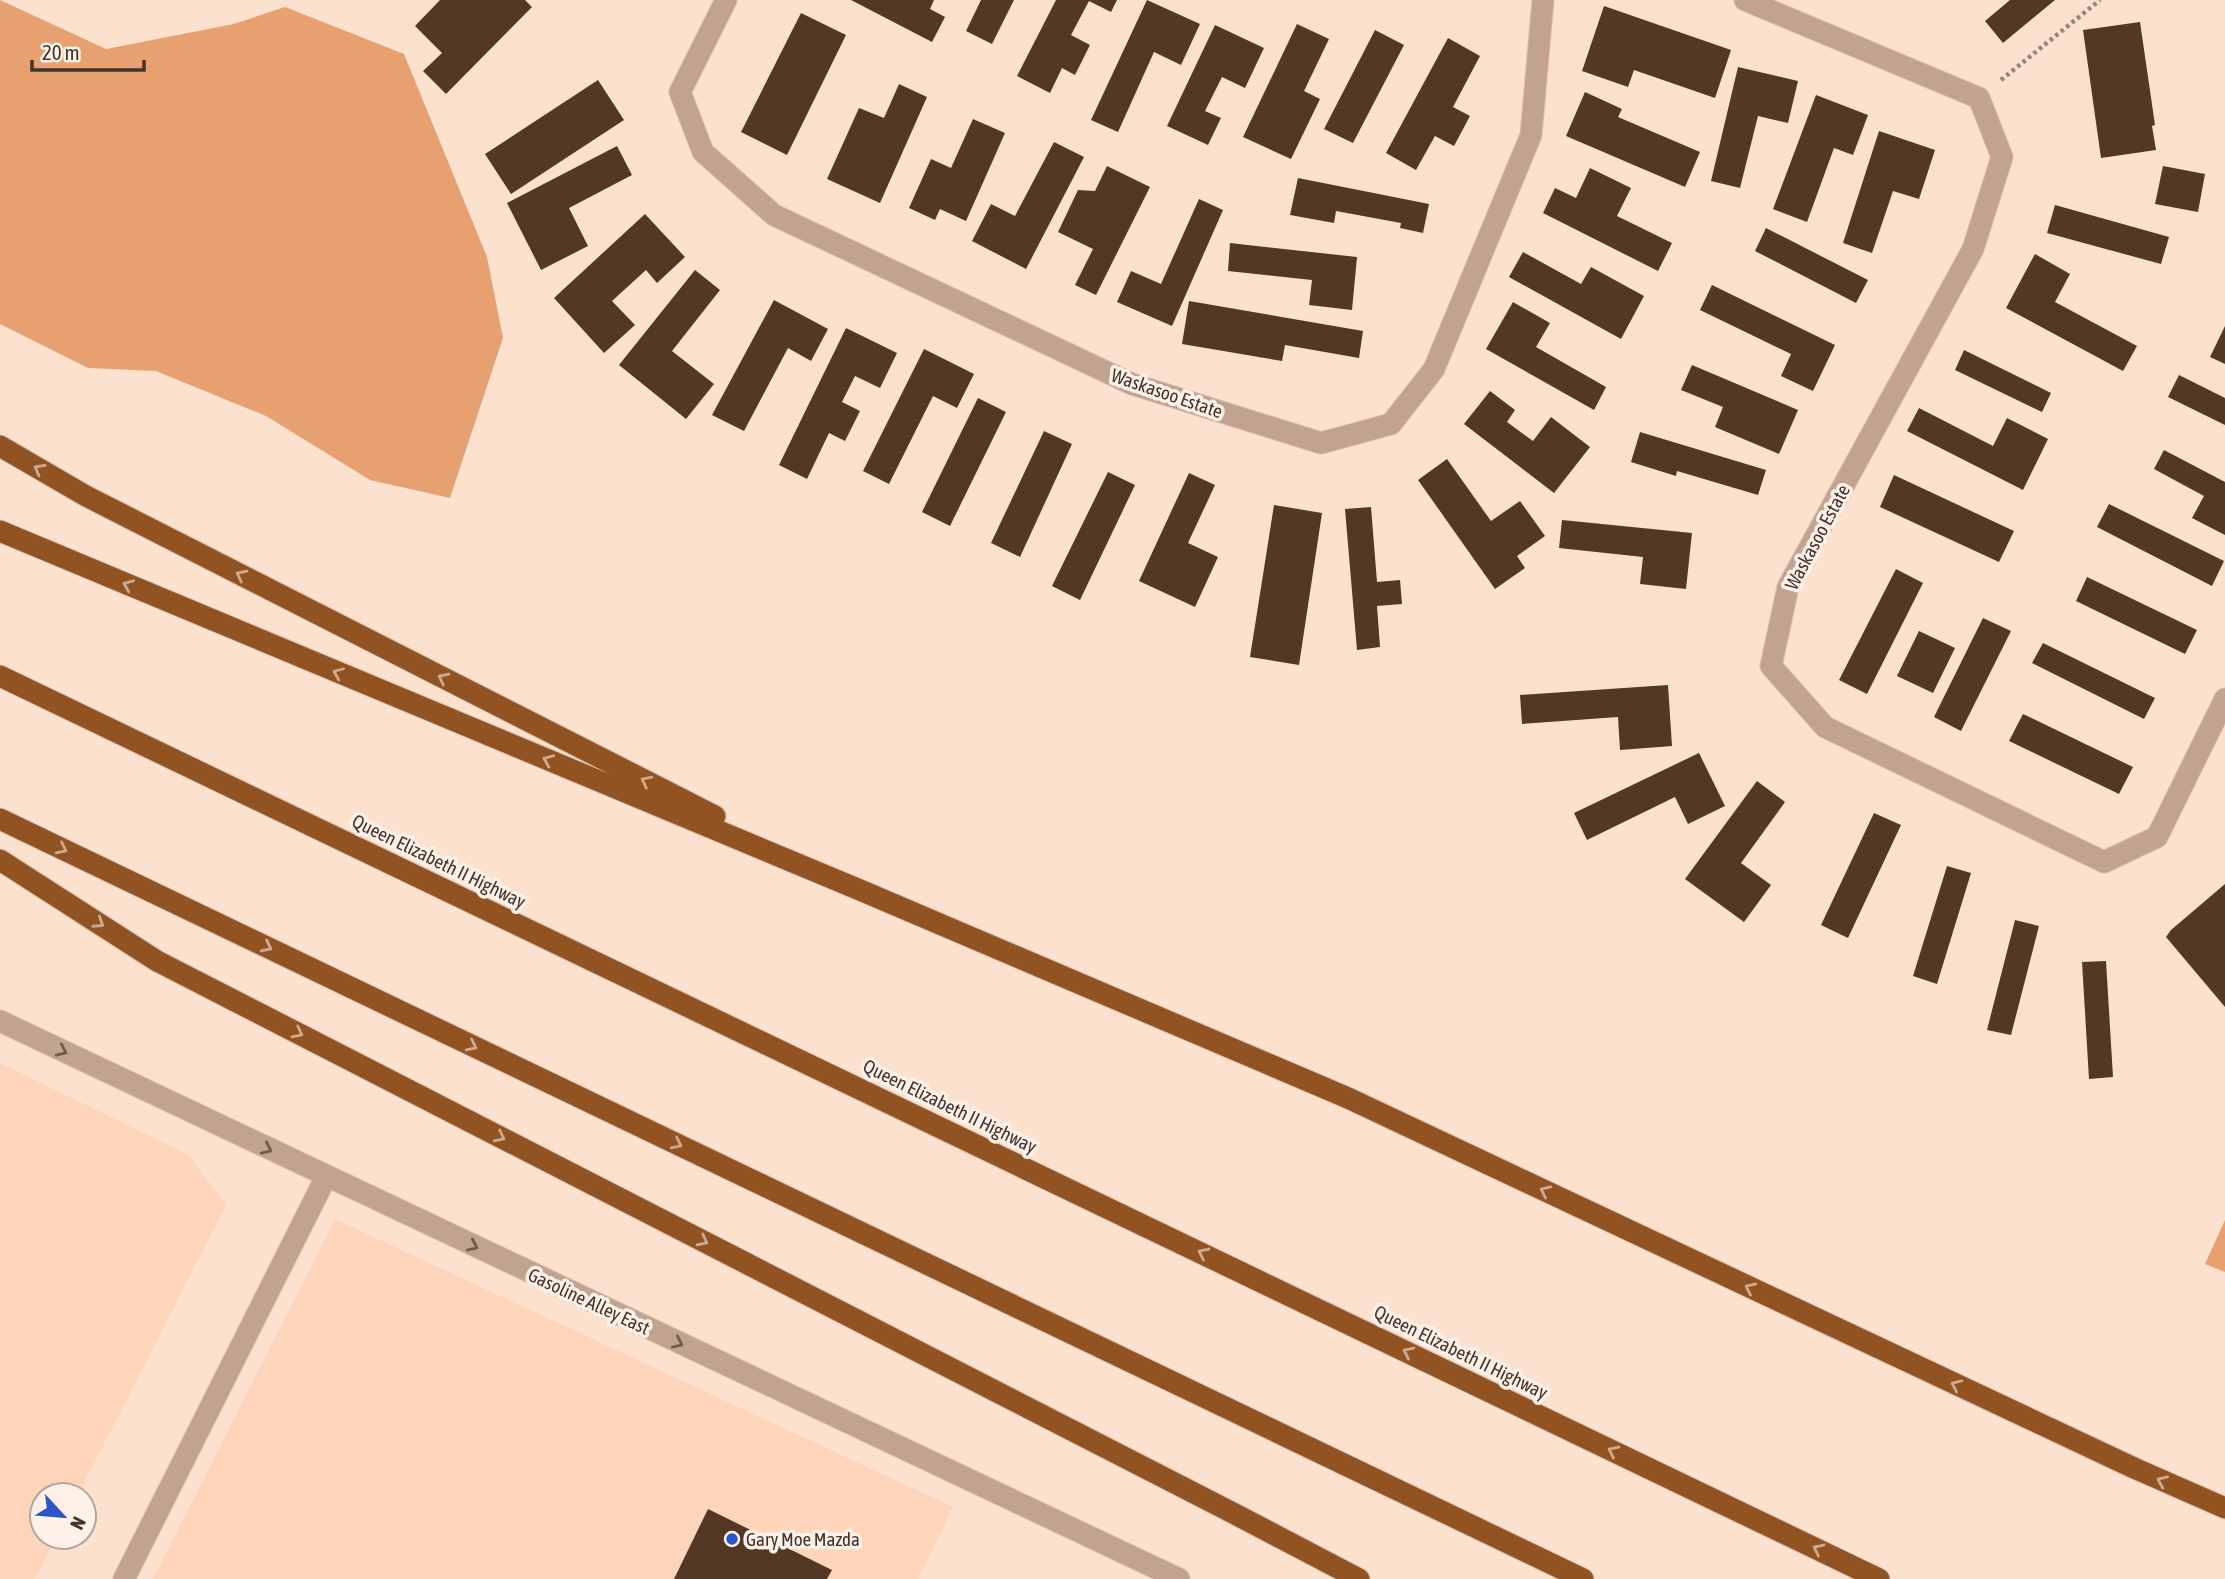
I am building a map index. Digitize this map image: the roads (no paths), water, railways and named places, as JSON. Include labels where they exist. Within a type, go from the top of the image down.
[{"type":"highway","points":[[0,446],[86,496],[860,890]]},
{"type":"highway","points":[[0,531],[860,890],[1348,1098],[2134,1468],[2225,1508]]},
{"type":"highway","name":"Queen Elizabeth II Highway","points":[[0,676],[1879,1579]]},
{"type":"highway","points":[[0,819],[1583,1579]]},
{"type":"highway","points":[[0,860],[157,961],[1359,1579]]},
{"type":"street","name":"Waskasoo Estate","points":[[726,0],[680,92],[704,152],[774,215],[1132,384],[1321,443],[1391,425],[1434,369],[1531,135],[1543,0]]},
{"type":"street","name":"Waskasoo Estate","points":[[1745,0],[1979,98],[2002,158],[1973,249],[1788,587],[1771,666],[1825,727],[2104,862],[2157,837],[2225,699]]},
{"type":"street","name":"Gasoline Alley East","points":[[0,1021],[1179,1579]]},
{"type":"street","points":[[124,1579],[326,1177]]},
{"type":"place","name":"Gary Moe Mazda","points":[[732,1539]]}]
